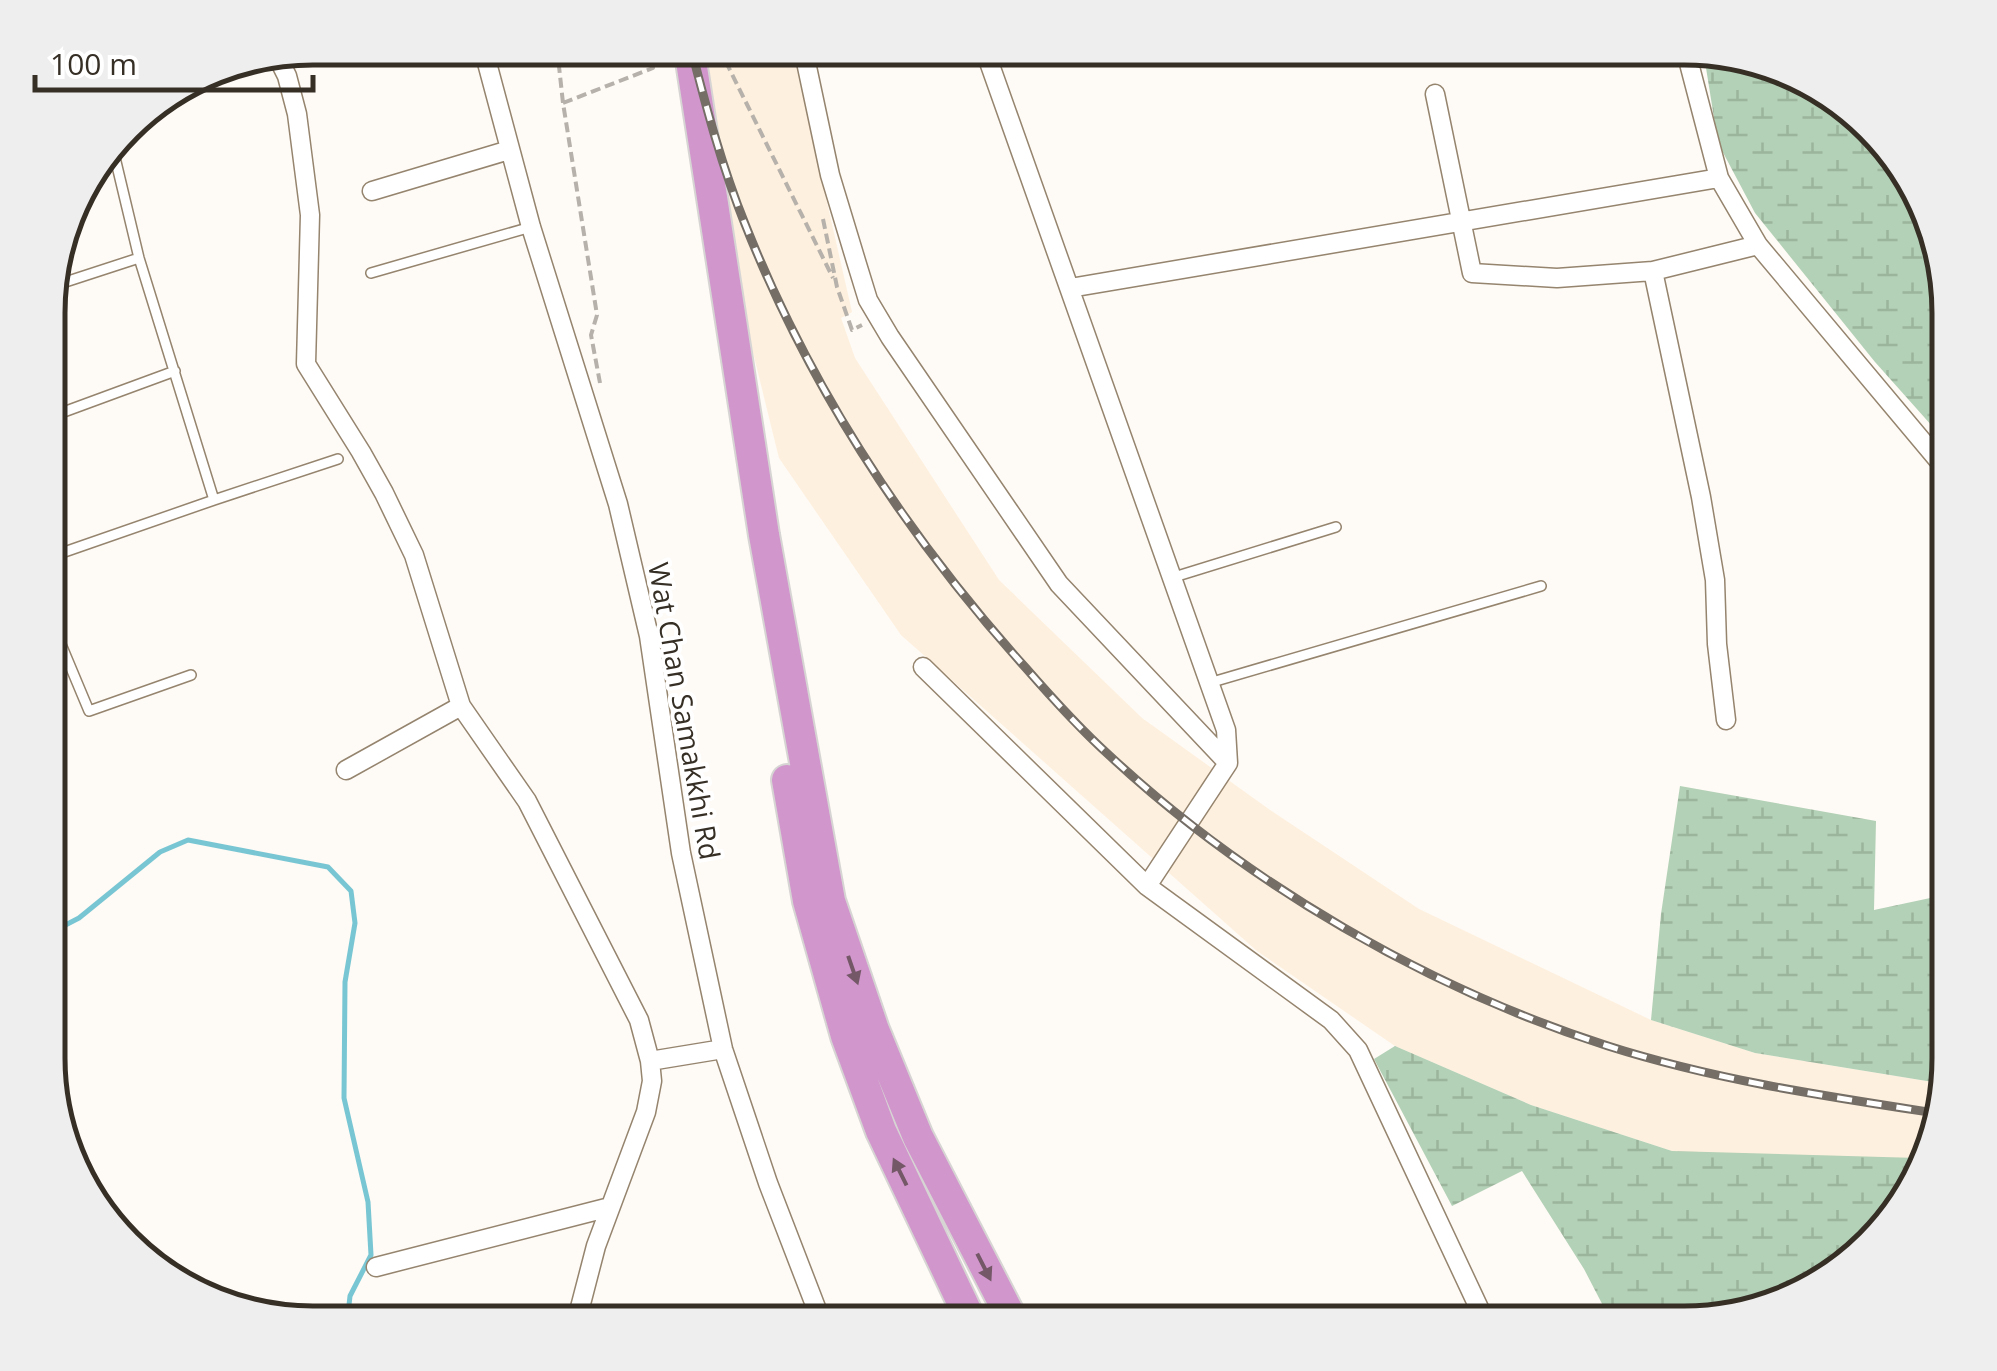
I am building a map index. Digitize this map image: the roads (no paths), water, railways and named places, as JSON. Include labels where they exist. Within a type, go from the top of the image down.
[{"type":"highway","points":[[679,66],[808,902],[846,1036],[880,1131],[964,1305]]},
{"type":"highway","points":[[692,66],[764,535],[830,901],[874,1030],[918,1137],[1005,1306]]},
{"type":"street","name":"Wat Chan Samakkhi Rd","points":[[488,66],[531,227],[618,504],[650,636],[682,853],[722,1049],[814,1305]]},
{"type":"street","points":[[807,66],[830,174],[868,300],[878,318],[1059,584],[1228,764]]},
{"type":"street","points":[[990,66],[1226,730],[1228,764],[1147,886]]},
{"type":"street","points":[[1690,66],[1719,178],[1758,245],[1931,451]]},
{"type":"street","points":[[283,68],[297,114],[310,215],[306,364],[361,452],[414,555],[461,706],[527,801],[638,1020],[650,1061],[652,1081],[646,1112],[596,1246],[581,1305]]},
{"type":"street","points":[[1436,94],[1472,273],[1557,278],[1653,271],[1758,245]]},
{"type":"street","points":[[372,190],[510,150]]},
{"type":"street","points":[[1070,288],[1719,178]]},
{"type":"street","points":[[1653,271],[1715,580],[1717,644],[1726,720]]},
{"type":"street","points":[[924,666],[1147,886],[1331,1020],[1358,1050],[1478,1306]]},
{"type":"street","points":[[346,770],[461,706]]},
{"type":"street","points":[[650,1061],[722,1049]]},
{"type":"street","points":[[376,1267],[610,1207]]},
{"type":"lane","points":[[116,162],[139,258],[214,500]]},
{"type":"lane","points":[[371,273],[531,227]]},
{"type":"lane","points":[[67,281],[139,258]]},
{"type":"lane","points":[[65,411],[175,370]]},
{"type":"lane","points":[[65,551],[338,459]]},
{"type":"lane","points":[[1171,578],[1336,527]]},
{"type":"lane","points":[[1209,682],[1542,586]]},
{"type":"lane","points":[[65,655],[89,711],[191,675]]},
{"type":"waterway","points":[[66,925],[160,852],[188,840],[328,867],[351,891],[355,923],[345,982],[344,1098],[368,1202],[371,1255],[349,1305]]},
{"type":"railway","points":[[696,66],[722,159],[771,285],[831,402],[866,458],[941,566],[1045,690],[1110,756],[1164,803],[1281,889],[1344,928],[1474,995],[1608,1046],[1689,1068],[1926,1112]]}]
